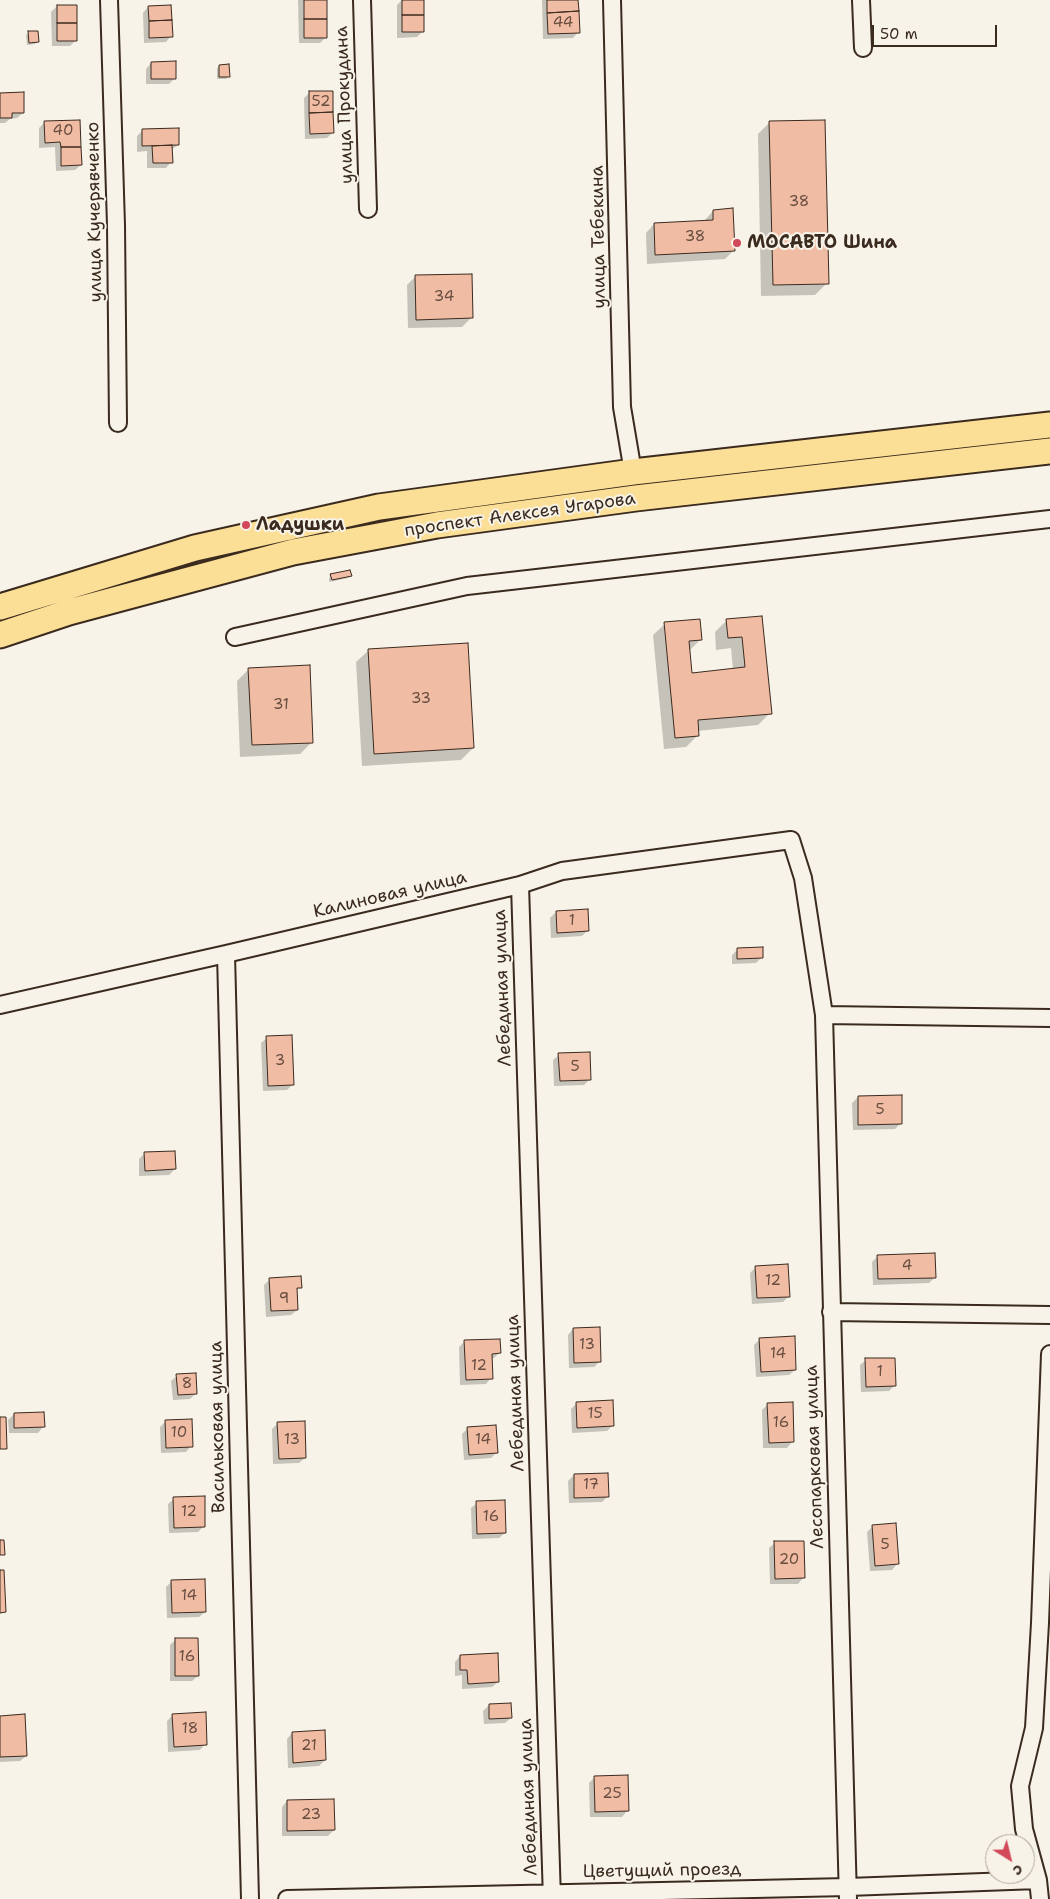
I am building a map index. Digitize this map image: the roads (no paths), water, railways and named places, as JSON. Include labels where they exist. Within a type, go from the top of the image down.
[{"type":"main road","name":"проспект Алексея Угарова","points":[[0,608],[195,548],[379,507],[633,472],[1050,425]]},
{"type":"main road","name":"проспект Алексея Угарова","points":[[0,635],[69,612],[293,552],[437,525],[636,498],[1050,451]]},
{"type":"main road","points":[[633,472],[636,498]]},
{"type":"street","name":"улица Кучерявченко","points":[[110,0],[116,225],[118,423]]},
{"type":"street","name":"улица Прокудина","points":[[362,0],[368,209]]},
{"type":"street","name":"улица Тебекина","points":[[612,0],[622,407],[633,472]]},
{"type":"street","points":[[861,0],[863,48]]},
{"type":"street","points":[[235,636],[467,586],[1050,519]]},
{"type":"street","name":"Калиновая улица","points":[[0,1005],[520,885],[562,872],[791,840]]},
{"type":"street","name":"Лесопарковая улица","points":[[791,840],[803,878],[824,1015],[848,1893]]},
{"type":"street","name":"Лебединая улица","points":[[520,885],[552,1896]]},
{"type":"street","name":"Васильковая улица","points":[[226,954],[250,1899]]},
{"type":"street","points":[[824,1015],[1050,1018]]},
{"type":"street","points":[[831,1312],[1050,1315]]},
{"type":"street","points":[[1040,1899],[1038,1880],[1024,1830],[1020,1786],[1034,1728],[1040,1623],[1050,1354]]},
{"type":"street","name":"Цветущий проезд","points":[[287,1899],[848,1893],[1038,1880]]},
{"type":"place","name":"МОСАВТО Шина","points":[[737,243]]},
{"type":"place","name":"Ладушки","points":[[246,525]]}]
